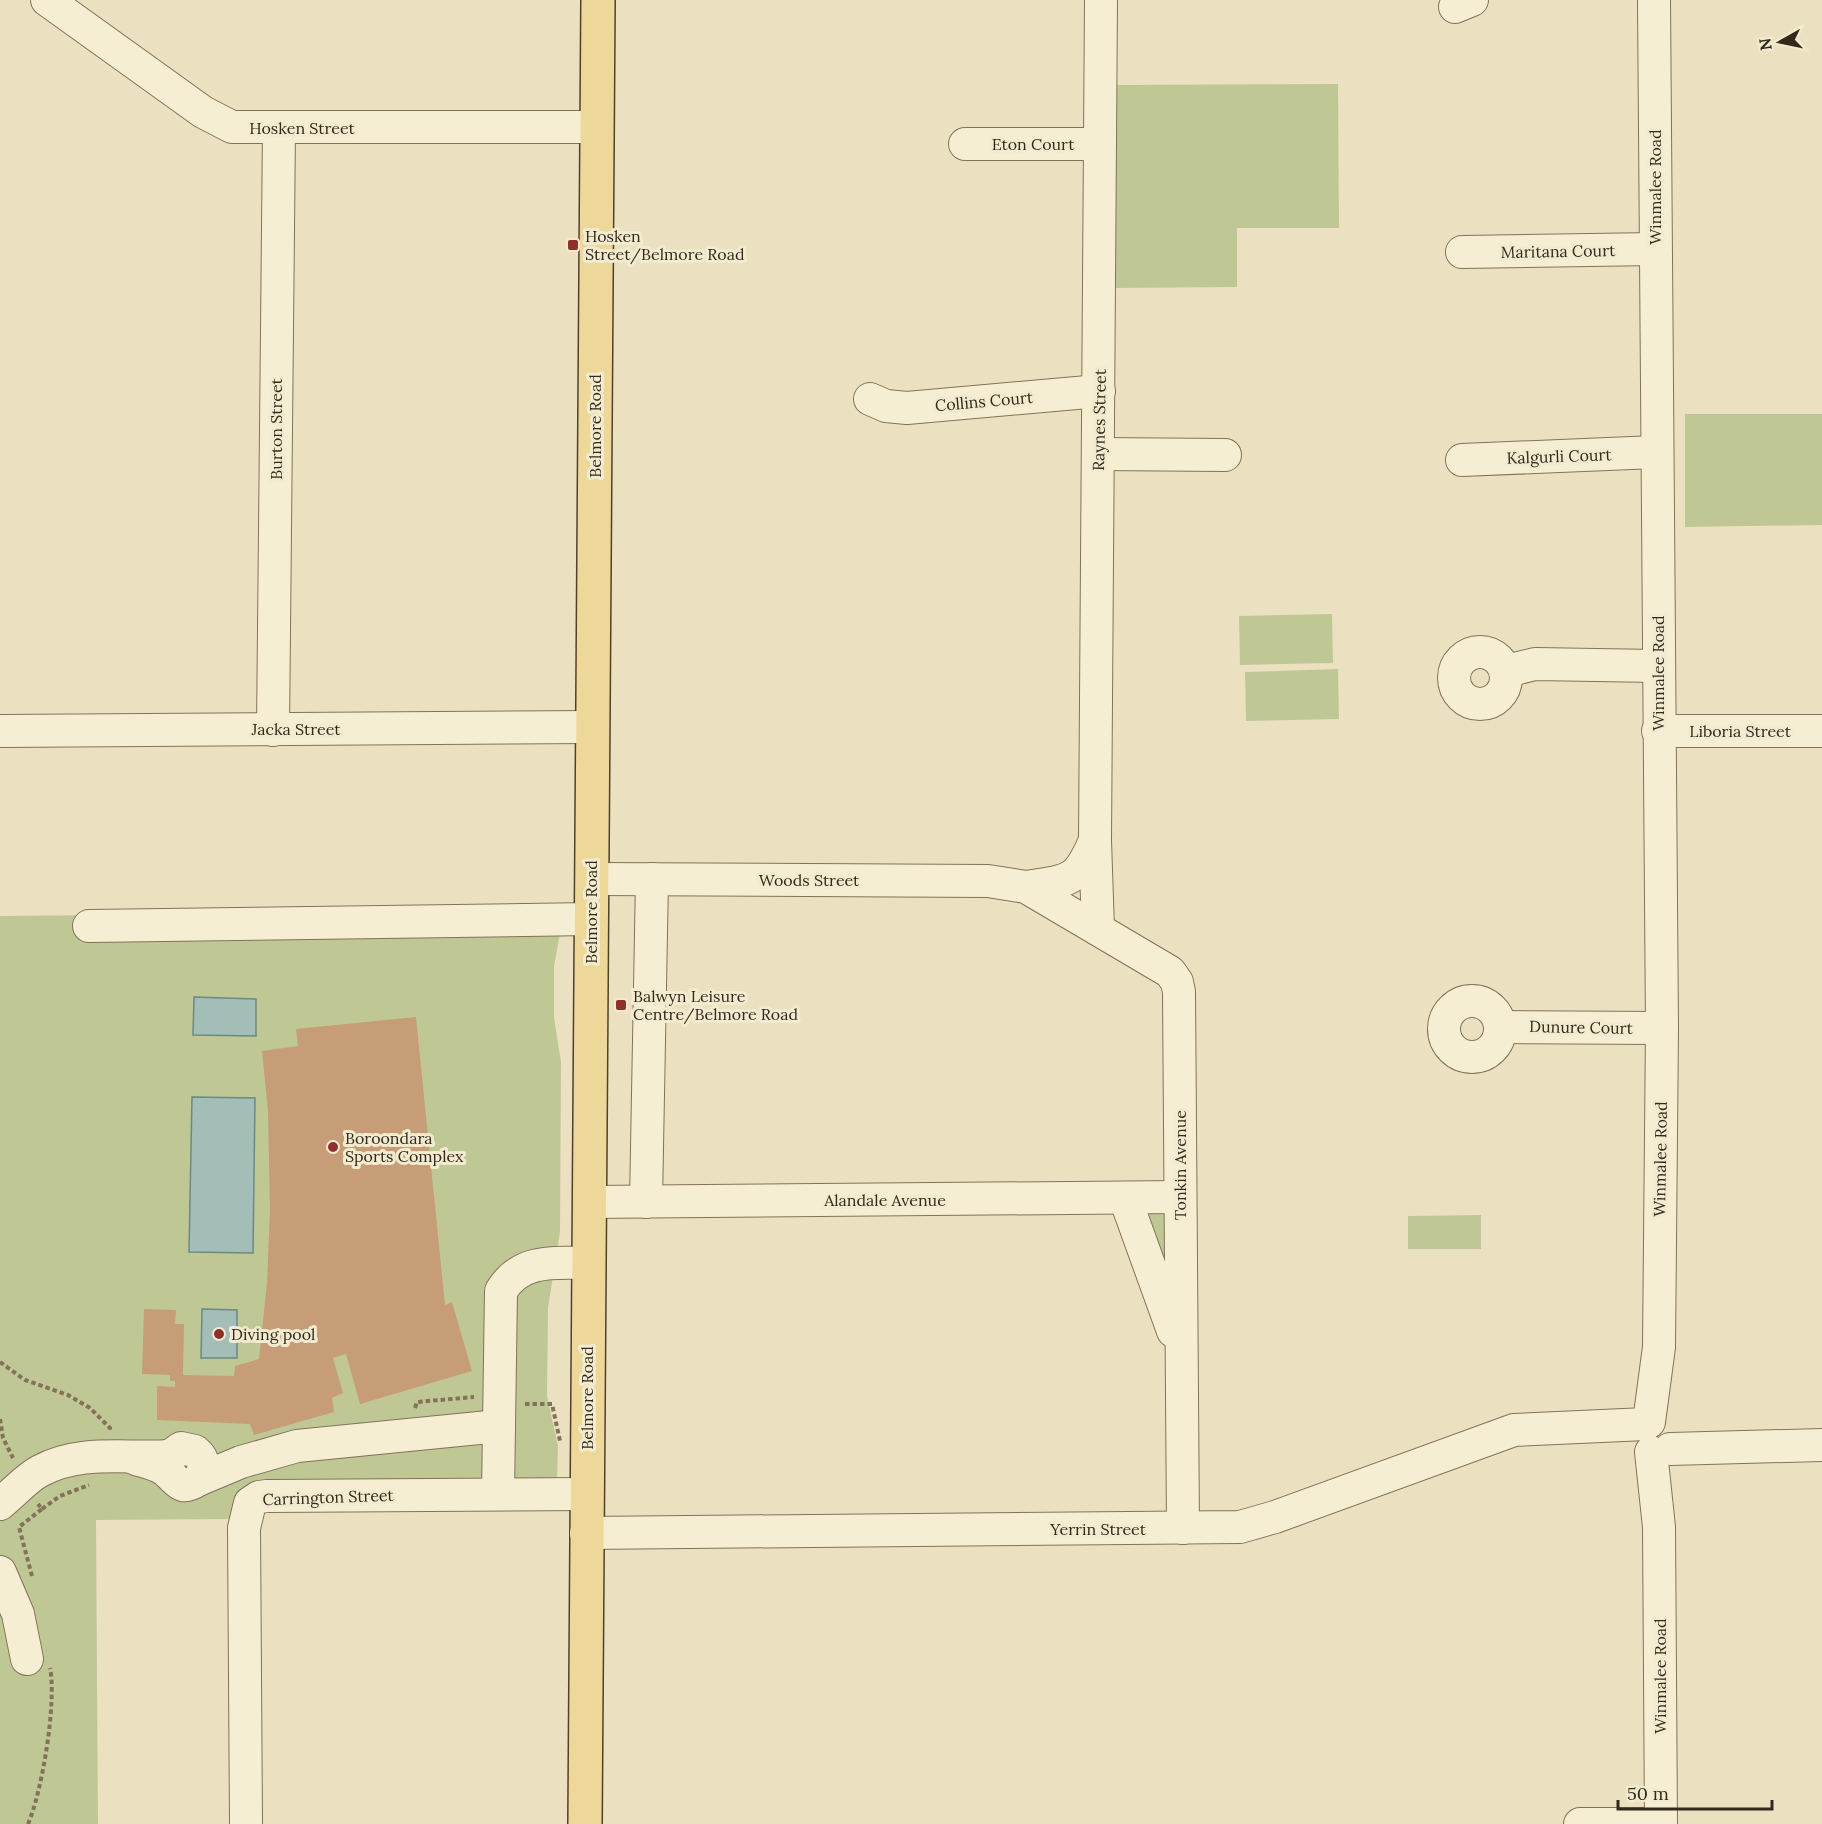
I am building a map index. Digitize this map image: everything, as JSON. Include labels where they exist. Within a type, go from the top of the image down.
[{"type":"main road","name":"Belmore Road","points":[[585,1824],[598,0]]},
{"type":"street","name":"Hosken Street","points":[[48,0],[213,118],[232,127],[279,129],[597,127]]},
{"type":"street","name":"Raynes Street","points":[[1098,928],[1095,840],[1101,0]]},
{"type":"street","name":"Winmalee Road","points":[[1654,0],[1662,1028],[1658,1437],[1661,1824]]},
{"type":"street","name":"Burton Street","points":[[273,730],[279,129]]},
{"type":"street","name":"Eton Court","points":[[965,144],[1100,144]]},
{"type":"street","name":"Maritana Court","points":[[1462,252],[1655,249]]},
{"type":"street","name":"Collins Court","points":[[870,399],[886,406],[907,408],[1100,391]]},
{"type":"street","name":"Kalgurli Court","points":[[1462,460],[1656,452]]},
{"type":"street","points":[[1098,454],[1225,455]]},
{"type":"street","points":[[1506,671],[1535,664],[1658,666]]},
{"type":"street","name":"Jacka Street","points":[[0,731],[593,727]]},
{"type":"street","name":"Liboria Street","points":[[1658,731],[1822,731]]},
{"type":"street","name":"Raynes Street","points":[[1026,887],[1071,878],[1084,865],[1095,840]]},
{"type":"street","name":"Woods Street","points":[[592,879],[987,881],[1026,887]]},
{"type":"street","points":[[646,1202],[652,879]]},
{"type":"street","name":"Tonkin Avenue","points":[[1026,887],[1162,966],[1178,982],[1183,1528]]},
{"type":"street","points":[[89,926],[591,919]]},
{"type":"street","name":"Dunure Court","points":[[1500,1027],[1662,1028]]},
{"type":"street","name":"Alandale Avenue","points":[[589,1202],[1180,1197]]},
{"type":"street","points":[[1125,1198],[1181,1354]]},
{"type":"street","points":[[498,1494],[501,1291],[512,1277],[535,1264],[588,1263]]},
{"type":"street","points":[[0,1504],[39,1472],[68,1459],[108,1455],[169,1464],[172,1480],[190,1485],[201,1471],[313,1443],[498,1426]]},
{"type":"street","name":"Yerrin Street","points":[[586,1533],[1183,1528],[1250,1525],[1514,1430],[1592,1428],[1716,1446],[1822,1445]]},
{"type":"street","name":"Carrington Street","points":[[246,1824],[244,1527],[246,1511],[250,1503],[259,1497],[267,1496],[587,1494]]},
{"type":"street","points":[[0,1572],[38,1662]]},
{"type":"street","points":[[1580,1824],[1661,1824]]},
{"type":"path","points":[[0,1419],[3,1438],[24,1483],[42,1509],[19,1527],[33,1583]]},
{"type":"path","points":[[28,1824],[34,1811],[48,1736],[52,1677],[38,1662]]},
{"type":"green space","points":[[1338,84],[1339,228],[1237,228],[1237,287],[1115,288],[1114,85]]},
{"type":"green space","points":[[1685,414],[1822,414],[1822,525],[1685,527]]},
{"type":"green space","points":[[1332,614],[1333,663],[1240,665],[1239,616]]},
{"type":"green space","points":[[1338,669],[1339,719],[1246,721],[1245,672]]},
{"type":"green space","name":"Boroondara Sports Complex","points":[[109,915],[561,928],[554,966],[554,1018],[561,1062],[560,1232],[548,1308],[547,1396],[558,1446],[557,1482],[245,1488],[234,1503],[233,1519],[96,1520],[98,1824],[0,1824],[0,916]]},
{"type":"green space","points":[[1146,1211],[1167,1211],[1166,1269]]},
{"type":"green space","points":[[1481,1215],[1481,1249],[1408,1249],[1408,1216]]},
{"type":"water","points":[[194,997],[256,999],[256,1036],[193,1035]]},
{"type":"water","points":[[192,1097],[255,1098],[253,1253],[189,1252]]},
{"type":"water","name":"Diving pool","points":[[202,1309],[237,1310],[237,1358],[201,1358]]},
{"type":"building","points":[[416,1017],[445,1305],[452,1302],[472,1371],[360,1404],[346,1354],[333,1358],[343,1393],[332,1398],[334,1412],[254,1435],[250,1424],[157,1420],[157,1386],[175,1387],[175,1381],[170,1381],[170,1375],[142,1374],[144,1309],[176,1310],[175,1324],[184,1324],[183,1375],[234,1376],[235,1366],[259,1359],[267,1283],[270,1210],[268,1111],[262,1051],[298,1046],[296,1029]]},
{"type":"place","name":"Hosken Street/Belmore Road","points":[[573,245]]},
{"type":"place","name":"Balwyn Leisure Centre/Belmore Road","points":[[621,1005]]},
{"type":"place","name":"Boroondara Sports Complex","points":[[333,1147]]},
{"type":"place","name":"Diving pool","points":[[219,1334]]}]
